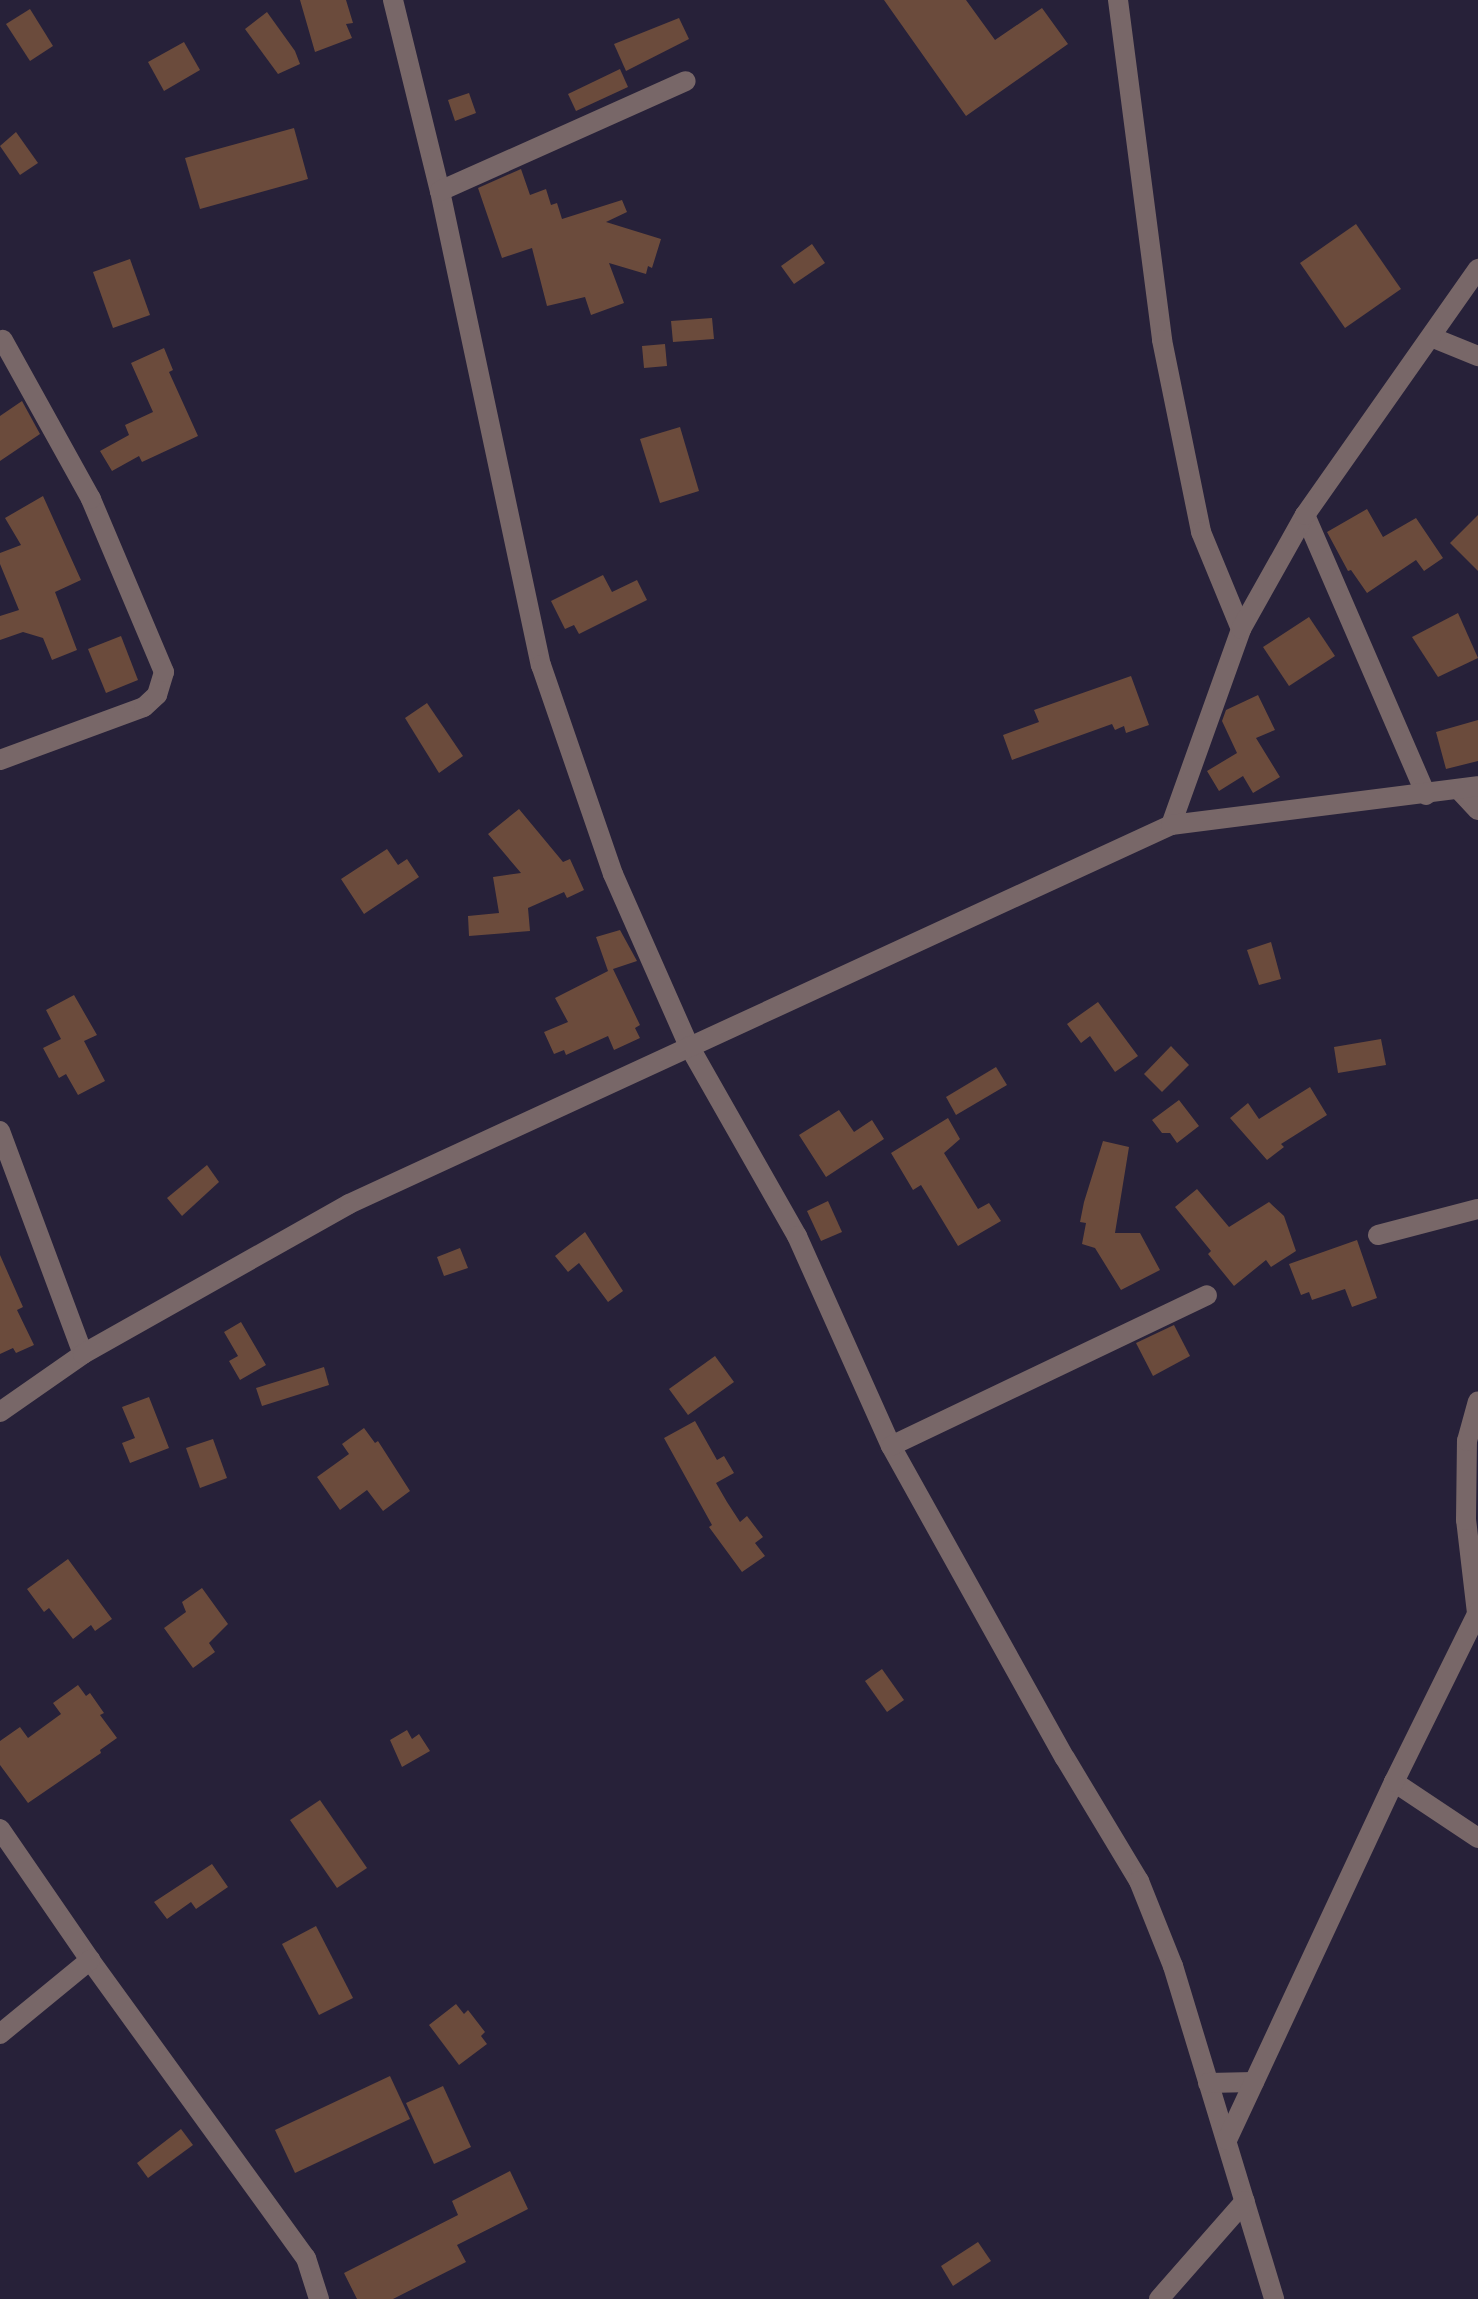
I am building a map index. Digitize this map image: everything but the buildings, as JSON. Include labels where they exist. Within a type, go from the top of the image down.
[{"type":"street","points":[[393,0],[440,191],[541,665],[613,874],[689,1046],[797,1236],[891,1446],[1065,1758],[1139,1881],[1173,1966],[1274,2299]]},
{"type":"street","points":[[1118,0],[1162,340],[1201,532],[1241,629]]},
{"type":"street","points":[[440,191],[686,81]]},
{"type":"street","points":[[1171,825],[1241,629],[1305,515],[1478,269]]},
{"type":"street","points":[[1431,337],[1478,356]]},
{"type":"street","points":[[0,760],[144,707],[157,695],[164,672],[91,499],[3,340]]},
{"type":"street","points":[[1305,515],[1426,795]]},
{"type":"street","points":[[0,1412],[83,1354],[349,1204],[1171,825],[1469,788],[1478,810]]},
{"type":"street","points":[[0,1131],[83,1354]]},
{"type":"street","points":[[1378,1235],[1478,1209]]},
{"type":"street","points":[[891,1446],[1207,1295]]},
{"type":"street","points":[[1227,2140],[1477,1612],[1466,1520],[1467,1441],[1478,1401]]},
{"type":"street","points":[[1394,1782],[1478,1838]]},
{"type":"street","points":[[0,1829],[90,1960],[306,2258],[319,2299]]},
{"type":"street","points":[[0,2034],[90,1960]]},
{"type":"street","points":[[1208,2083],[1254,2082]]},
{"type":"street","points":[[1159,2299],[1245,2201]]}]
